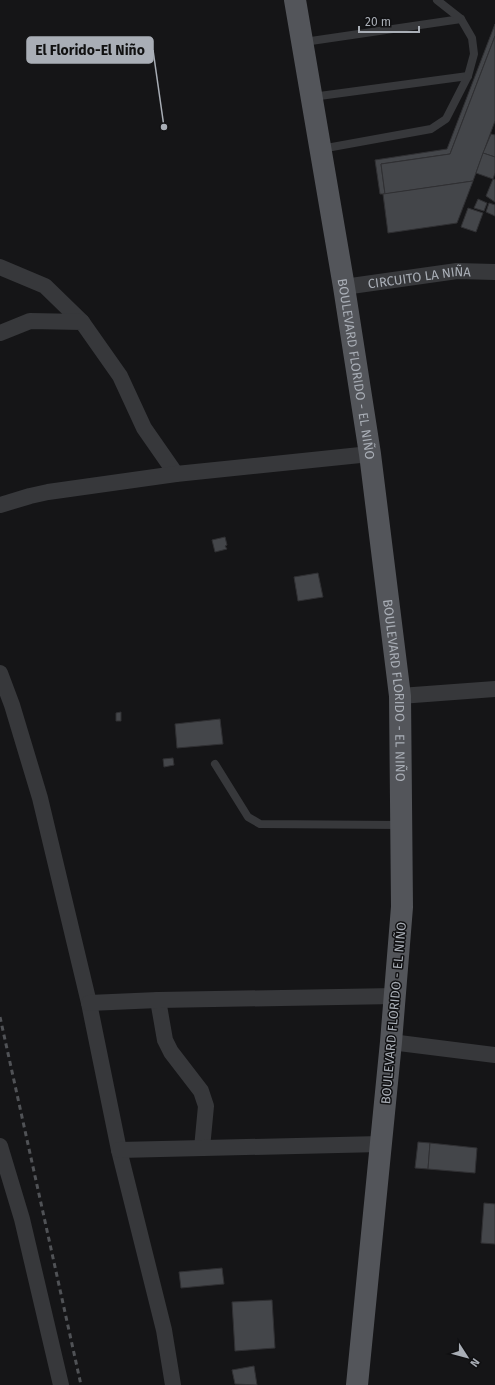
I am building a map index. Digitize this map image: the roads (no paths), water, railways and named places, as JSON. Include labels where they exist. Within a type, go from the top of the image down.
[{"type":"main road","name":"BOULEVARD FLORIDO - EL NIÑO","points":[[295,0],[344,288],[370,454],[400,696],[402,907],[391,1042],[357,1385]]},
{"type":"street","points":[[0,267],[46,286],[82,322],[120,376],[144,428],[176,474]]},
{"type":"street","name":"CIRCUITO LA NIÑA","points":[[344,288],[457,271],[495,272]]},
{"type":"street","points":[[0,333],[30,321],[82,322]]},
{"type":"street","points":[[1,504],[48,492],[176,474],[370,454]]},
{"type":"street","points":[[0,673],[12,706],[40,798],[89,1003],[120,1150],[164,1330],[173,1385]]},
{"type":"street","points":[[400,696],[495,689]]},
{"type":"street","points":[[89,1003],[158,1000],[395,996]]},
{"type":"street","points":[[158,1000],[165,1040],[171,1052],[201,1091],[206,1106],[202,1148]]},
{"type":"street","points":[[391,1042],[495,1055]]},
{"type":"street","points":[[120,1150],[381,1144]]},
{"type":"street","points":[[0,1146],[22,1219],[61,1385]]},
{"type":"lane","points":[[321,149],[431,129],[446,119],[468,76],[474,54],[472,38],[461,19],[437,0]]},
{"type":"lane","points":[[303,42],[461,19]]},
{"type":"lane","points":[[312,97],[468,76]]},
{"type":"lane","points":[[215,764],[248,817],[260,824],[401,825]]},
{"type":"railway","points":[[0,1017],[81,1385]]},
{"type":"place","name":"El Florido-El Niño","points":[[164,127]]}]
